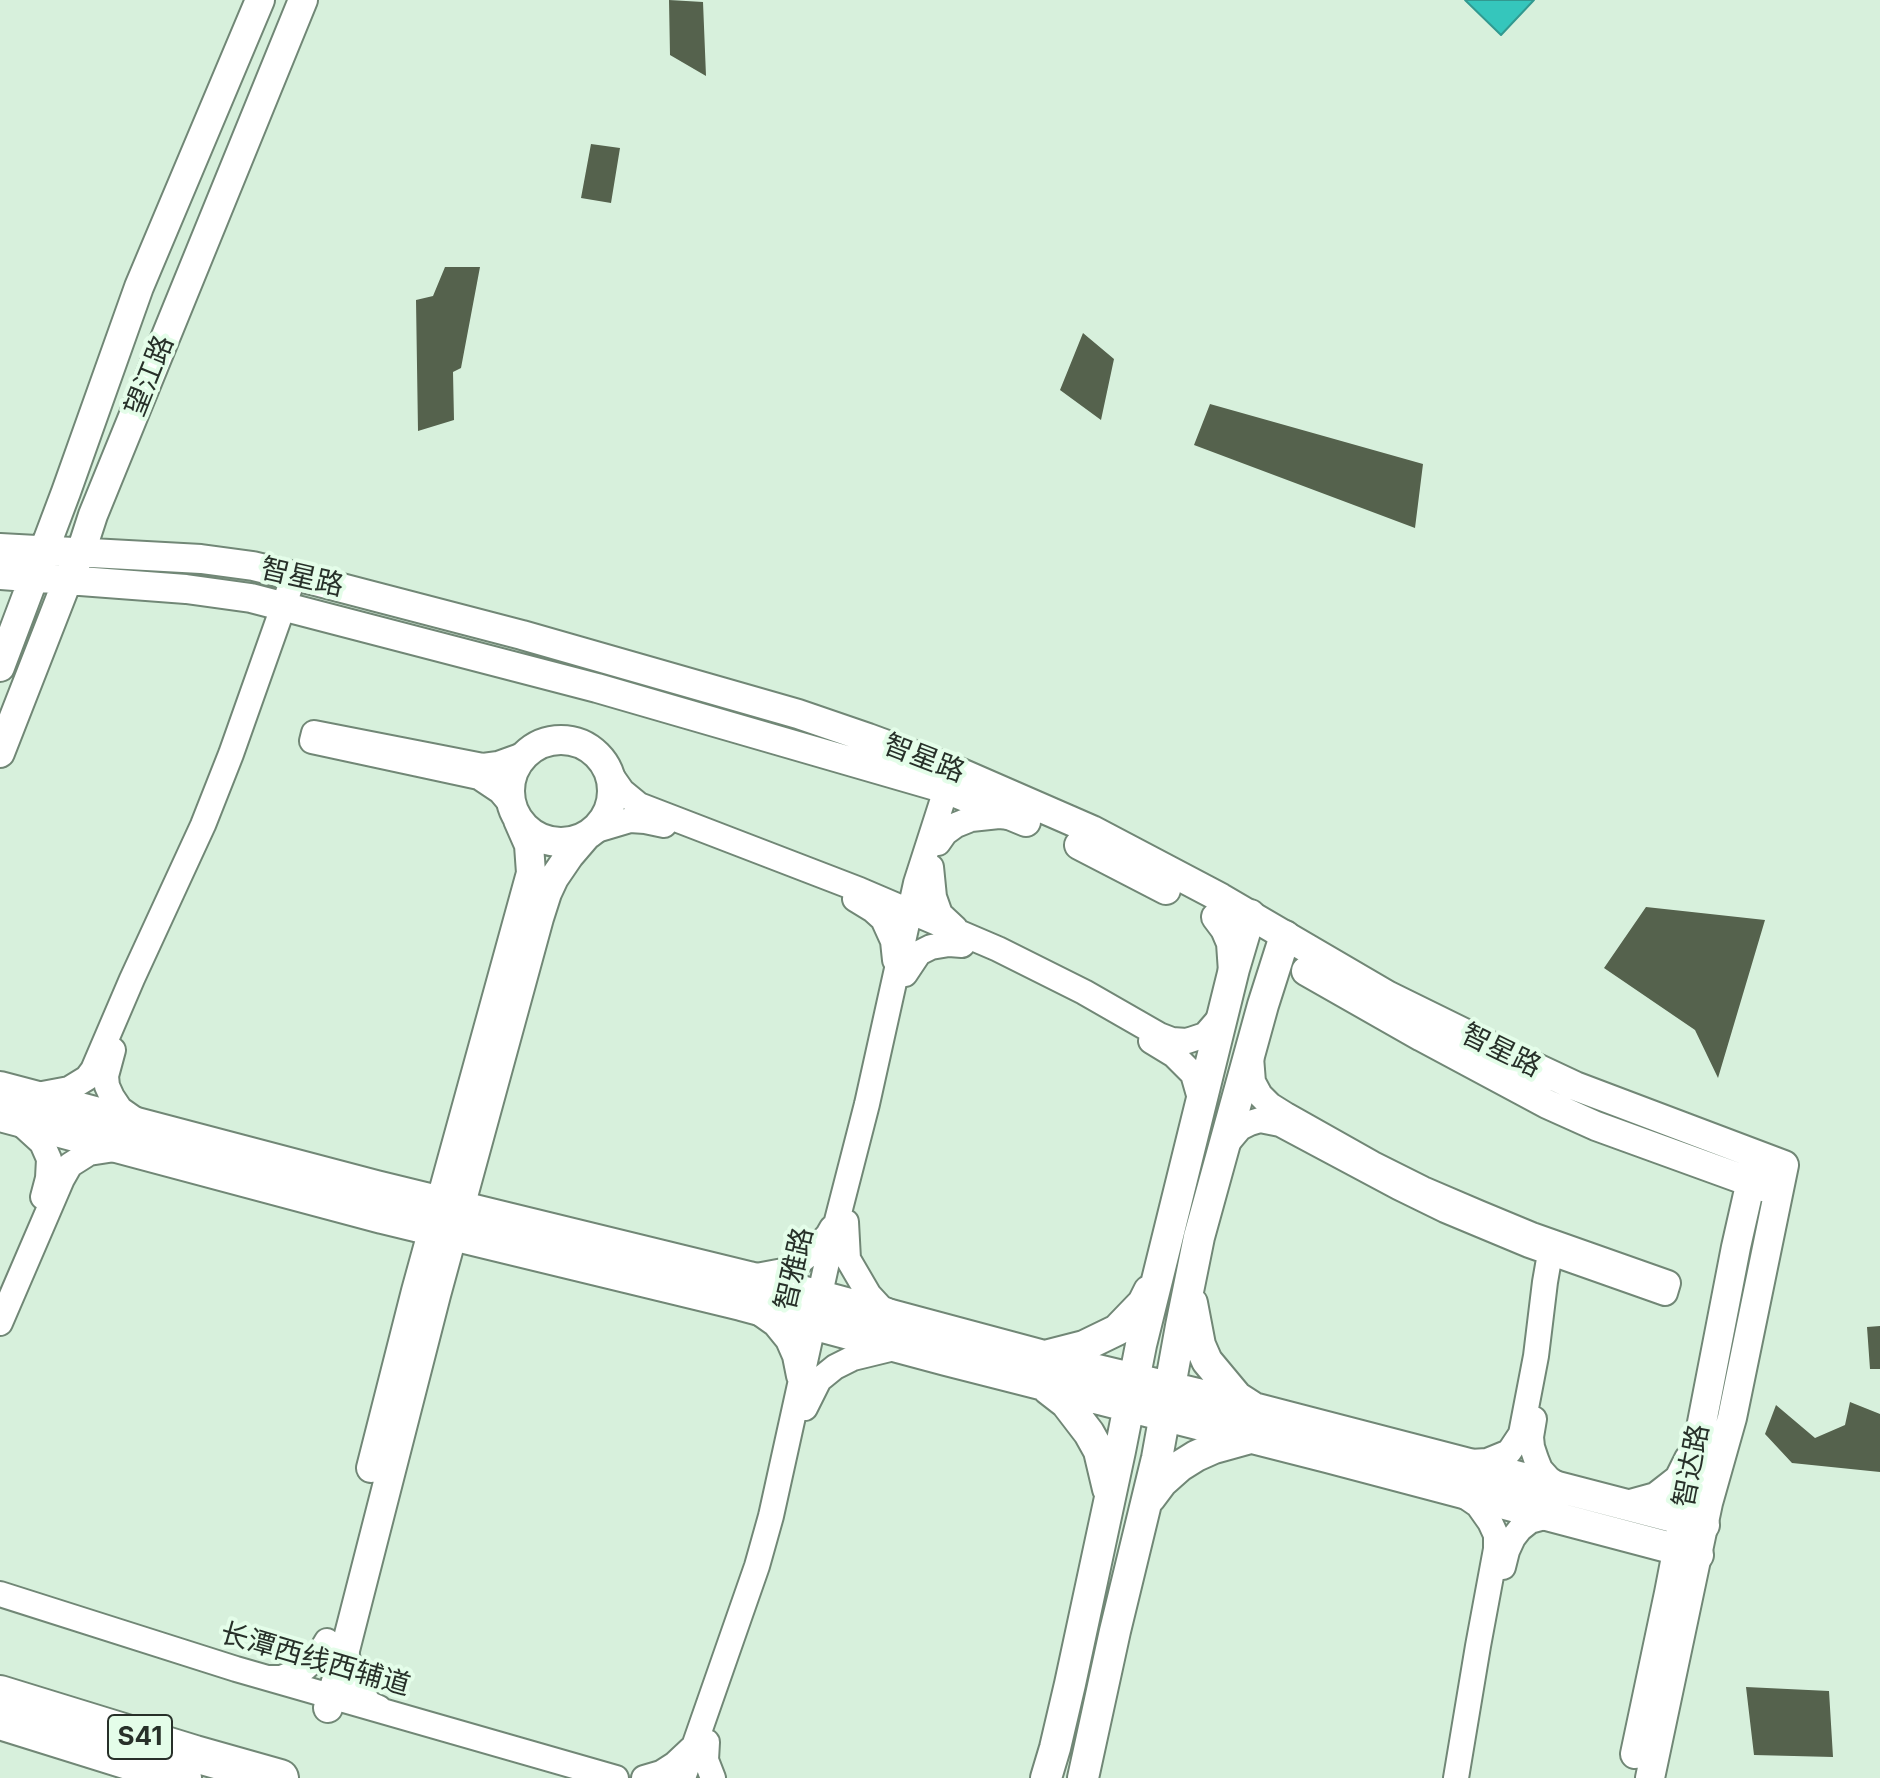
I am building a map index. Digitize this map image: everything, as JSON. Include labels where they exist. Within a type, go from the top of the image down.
[{"type":"highway","name":"S41","points":[[0,1694],[280,1778]]},
{"type":"highway","name":"S41","points":[[0,1721],[183,1778]]},
{"type":"main road","name":"望江路","points":[[0,667],[139,287],[260,0]]},
{"type":"main road","name":"望江路","points":[[0,753],[93,515],[303,0]]},
{"type":"main road","name":"智星路","points":[[0,548],[201,559],[253,566],[522,635],[798,714],[954,781],[1092,830],[1197,885],[1247,925],[1282,946],[1521,1061],[1781,1178]]},
{"type":"main road","name":"智星路","points":[[0,575],[251,598],[954,781],[1018,819],[1079,845],[1216,917],[1247,925]]},
{"type":"main road","points":[[321,1700],[467,1145],[531,873],[529,845],[515,812],[510,787],[514,770],[523,755],[537,745],[554,740],[571,740],[600,757],[612,787],[611,804],[604,819],[569,856],[547,893],[467,1145],[422,1181],[380,1202]]},
{"type":"main road","points":[[515,812],[531,833],[546,840],[562,842],[590,833]]},
{"type":"main road","points":[[1216,917],[1231,943],[1233,973]]},
{"type":"main road","points":[[1046,1778],[1064,1710],[1159,1271],[1247,925]]},
{"type":"main road","name":"智星路","points":[[1282,946],[1333,987],[1547,1104],[1596,1126],[1691,1160],[1754,1168]]},
{"type":"main road","points":[[1083,1778],[1144,1511],[1199,1237],[1282,946]]},
{"type":"main road","points":[[1263,1005],[1282,989],[1293,985],[1307,982],[1333,987]]},
{"type":"main road","points":[[0,1087],[17,1111],[119,1148],[380,1202],[745,1291],[1558,1502],[1627,1505],[1693,1522]]},
{"type":"main road","points":[[17,1111],[142,1124],[380,1202],[410,1241],[426,1293]]},
{"type":"main road","points":[[467,1145],[484,1191],[521,1236]]},
{"type":"main road","points":[[1691,1160],[1710,1171],[1722,1184],[1734,1217],[1736,1247]]},
{"type":"main road","name":"智达路","points":[[1650,1778],[1693,1522],[1697,1440],[1754,1168]]},
{"type":"main road","name":"智达路","points":[[1693,1522],[1732,1418],[1781,1178]]},
{"type":"main road","points":[[426,1293],[466,1259],[521,1236]]},
{"type":"main road","points":[[1042,1370],[1117,1330],[1143,1303],[1159,1271]]},
{"type":"main road","points":[[1191,1280],[1200,1345],[1207,1361],[1237,1397],[1254,1424]]},
{"type":"main road","points":[[1042,1370],[1099,1451],[1109,1504]]},
{"type":"main road","points":[[1144,1511],[1162,1482],[1180,1466],[1196,1456],[1233,1442],[1254,1424]]},
{"type":"main road","points":[[1627,1505],[1656,1497],[1679,1479],[1697,1440]]},
{"type":"main road","points":[[1558,1502],[1644,1546],[1658,1559],[1666,1574],[1669,1593]]},
{"type":"main road","points":[[1626,1536],[1687,1552]]},
{"type":"main road","name":"智达路","points":[[1631,1778],[1669,1593],[1687,1552]]},
{"type":"street","points":[[142,1124],[128,1116],[112,1097],[106,1076],[109,1062],[132,1001],[218,812],[299,577]]},
{"type":"street","points":[[0,1299],[48,1178],[49,1159],[42,1143],[17,1111],[69,1089],[87,1078],[93,1070],[203,825],[289,608]]},
{"type":"street","points":[[515,812],[500,791],[479,777],[312,741],[314,733],[483,766],[523,755]]},
{"type":"street","points":[[608,771],[622,791],[639,805],[1084,992],[1172,1040],[1187,1041],[1205,1035],[1218,1020],[1225,1005]]},
{"type":"street","name":"智雅路","points":[[694,1778],[702,1741],[771,1516],[913,918],[954,781]]},
{"type":"street","points":[[858,895],[896,888],[916,873],[931,857],[945,833],[956,825],[971,819],[999,816],[1018,819]]},
{"type":"street","points":[[590,833],[630,820],[645,821],[670,827],[858,895],[883,919],[901,972]]},
{"type":"street","points":[[931,857],[934,897],[940,914],[963,940],[1093,1007],[1174,1055],[1193,1074],[1201,1102]]},
{"type":"street","points":[[901,972],[919,953],[963,940]]},
{"type":"street","points":[[1223,1149],[1240,1128],[1250,1123],[1260,1120],[1280,1124],[1445,1210],[1551,1248],[1668,1283],[1665,1293],[1591,1267],[1551,1248],[1423,1189],[1270,1105],[1253,1082],[1251,1051]]},
{"type":"street","points":[[0,1323],[70,1165],[89,1153],[119,1148]]},
{"type":"street","points":[[800,1404],[799,1376],[788,1340],[775,1324],[759,1313],[745,1291],[800,1262],[842,1218]]},
{"type":"street","points":[[800,1404],[819,1380],[835,1367],[872,1352],[901,1333],[869,1295],[848,1259],[842,1218]]},
{"type":"street","points":[[1456,1778],[1496,1549],[1496,1535],[1460,1477],[1475,1463],[1509,1452],[1521,1434],[1550,1284],[1544,1267],[1551,1248]]},
{"type":"street","points":[[1464,1778],[1507,1551],[1513,1538],[1530,1521],[1541,1518],[1558,1502],[1549,1479],[1540,1469],[1531,1437],[1550,1284],[1551,1248]]},
{"type":"street","points":[[1550,1284],[1581,1268],[1591,1267]]},
{"type":"street","name":"长潭西线西辅道","points":[[0,1594],[267,1678],[394,1730],[578,1778]]},
{"type":"street","name":"长潭西线西辅道","points":[[0,1603],[321,1700],[392,1714],[616,1778]]},
{"type":"street","points":[[267,1678],[281,1678],[305,1668],[336,1645],[360,1692],[370,1704],[392,1714]]},
{"type":"street","points":[[644,1778],[661,1773],[702,1741],[713,1778]]},
{"type":"street","name":"智雅路","points":[[683,1778],[702,1741]]},
{"type":"water","points":[[1465,0],[1534,0],[1501,35]]},
{"type":"building","points":[[669,0],[703,2],[706,76],[670,55]]},
{"type":"building","points":[[591,144],[620,148],[611,203],[581,198]]},
{"type":"building","points":[[445,267],[480,267],[461,368],[453,372],[454,420],[418,431],[416,300],[433,296]]},
{"type":"building","points":[[1083,333],[1114,359],[1101,420],[1060,390]]},
{"type":"building","points":[[1210,404],[1423,464],[1415,528],[1194,445]]},
{"type":"building","points":[[1646,907],[1765,920],[1718,1078],[1695,1030],[1604,968]]},
{"type":"building","points":[[1880,1326],[1880,1369],[1870,1369],[1867,1327]]},
{"type":"building","points":[[1850,1402],[1880,1414],[1880,1472],[1792,1463],[1765,1434],[1776,1405],[1815,1438],[1845,1425]]},
{"type":"building","points":[[1746,1687],[1829,1691],[1833,1757],[1754,1755]]}]
